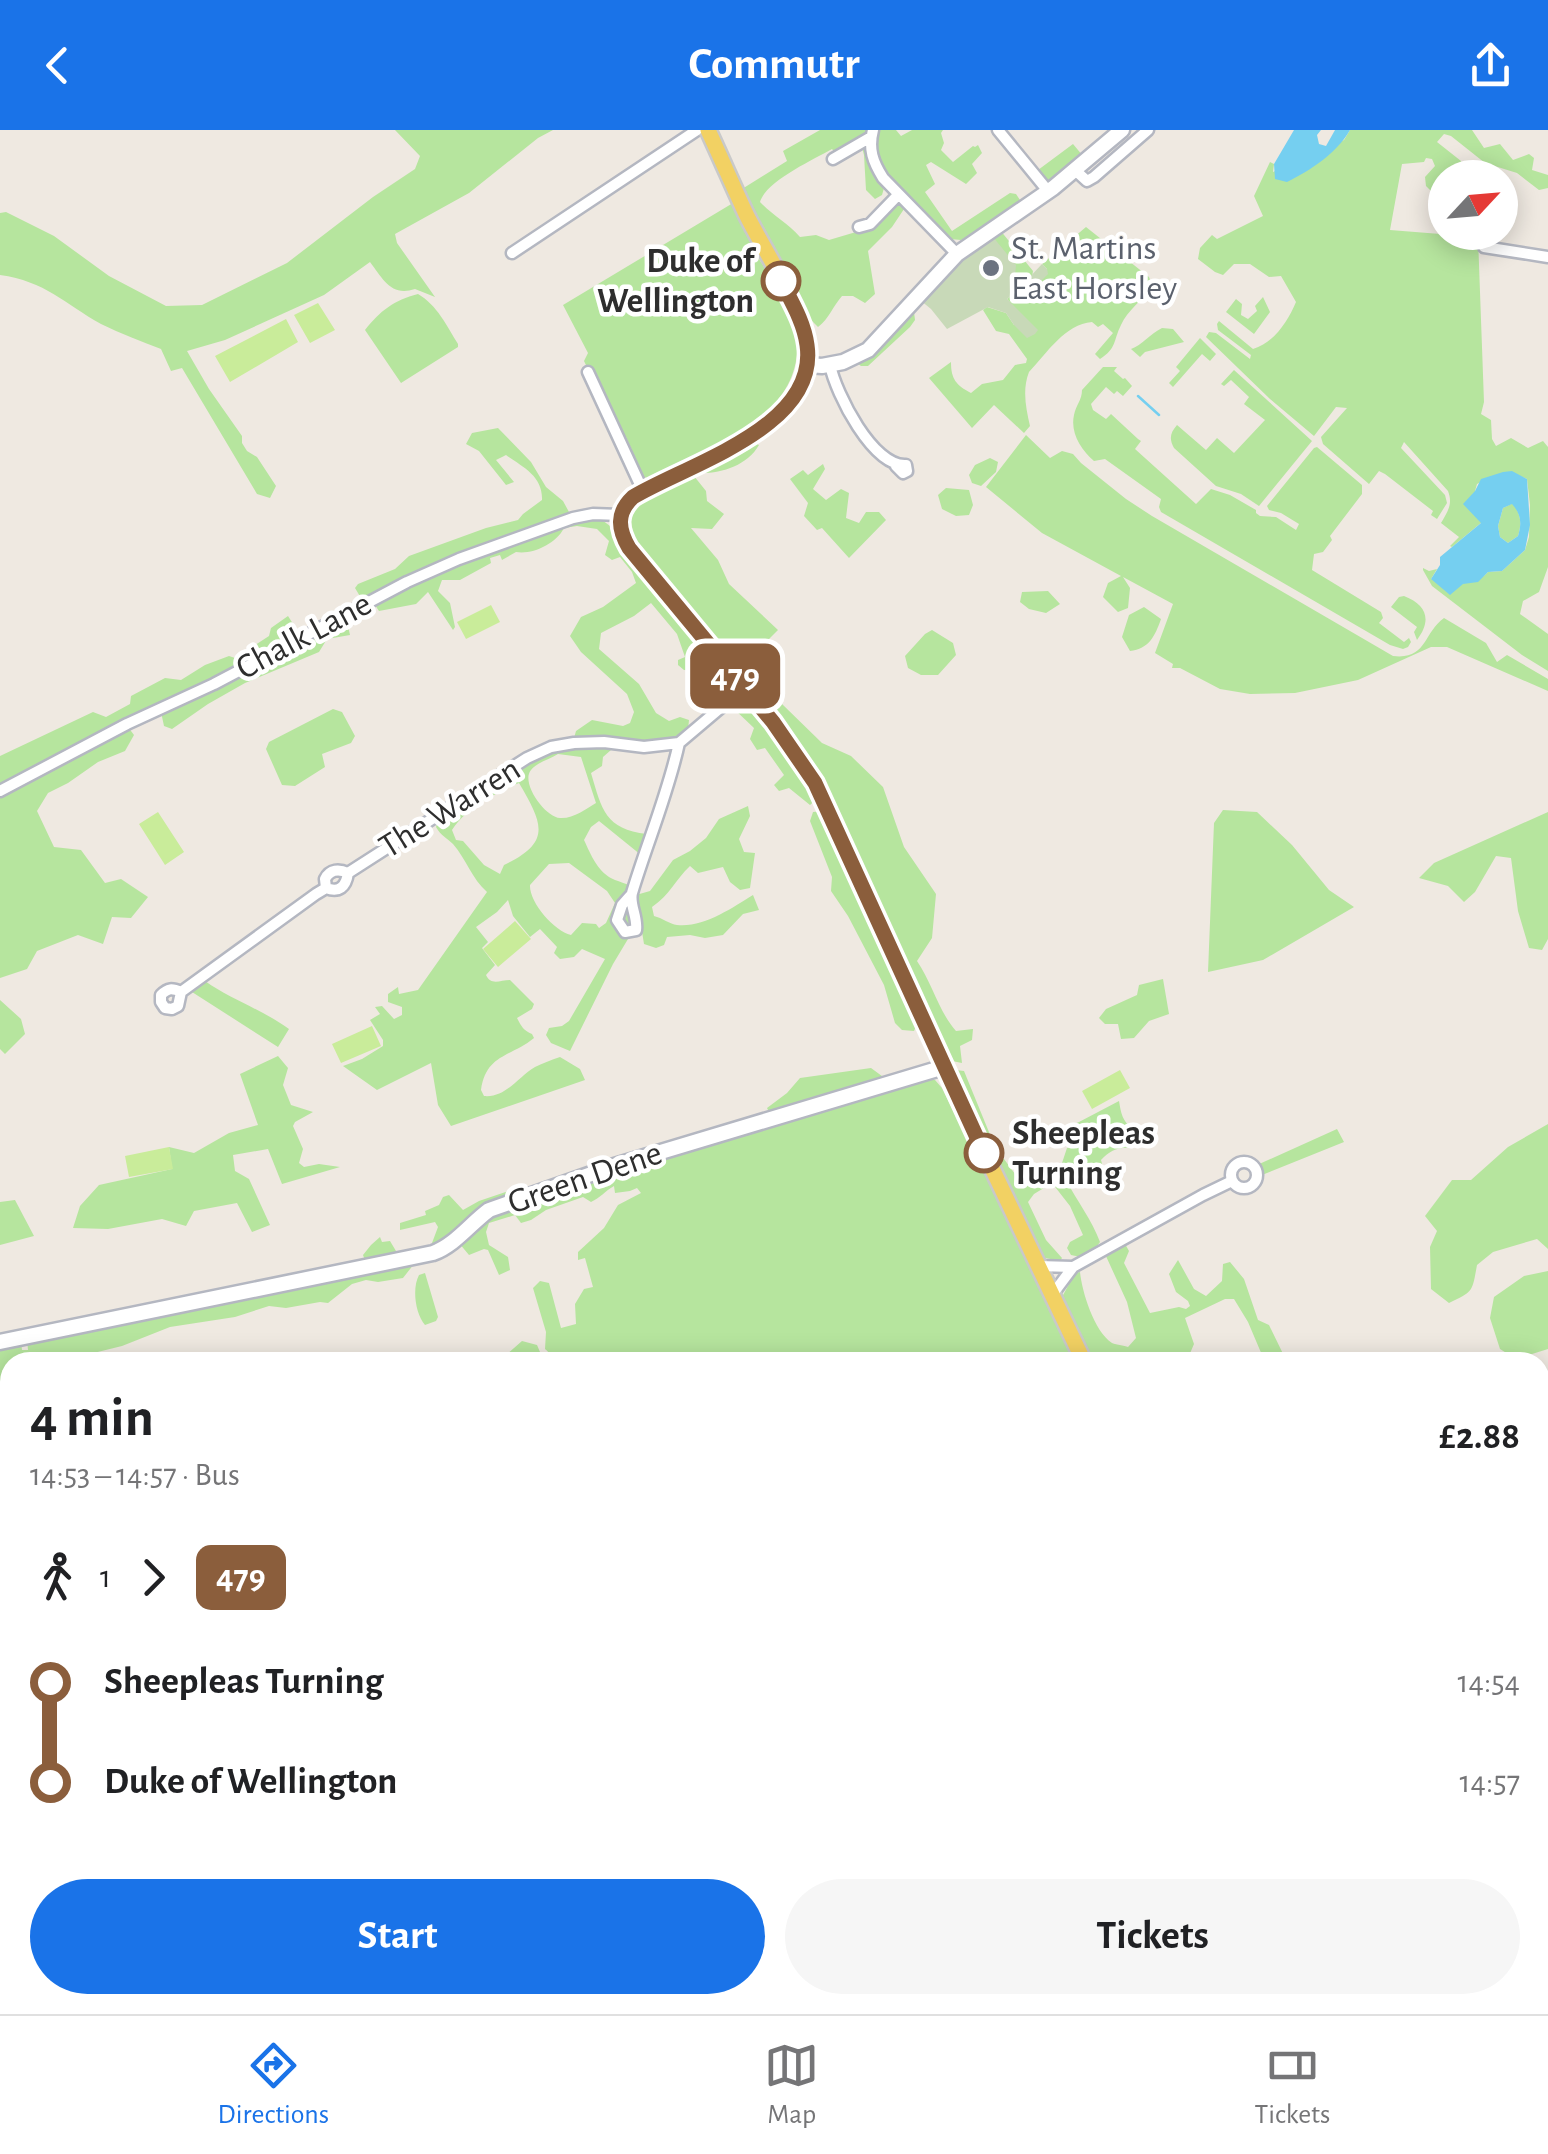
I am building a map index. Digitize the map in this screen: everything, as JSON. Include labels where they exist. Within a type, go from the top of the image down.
[{"type":"main road","points":[[708,130],[796,311],[804,331],[808,365],[800,389],[779,414],[759,430],[643,491],[624,505],[620,525],[629,548],[773,722],[815,783],[1079,1352]]},
{"type":"street","points":[[512,253],[697,130]]},
{"type":"street","points":[[998,130],[1048,191]]},
{"type":"street","points":[[808,365],[843,362],[868,350],[957,254],[1048,191],[1122,130]]},
{"type":"street","points":[[1075,170],[1088,181],[1148,130]]},
{"type":"street","points":[[872,134],[875,166],[957,254]]},
{"type":"street","points":[[833,159],[872,134]]},
{"type":"street","points":[[859,227],[870,224],[898,195]]},
{"type":"street","points":[[1497,250],[1548,258]]},
{"type":"street","points":[[830,365],[860,428],[883,458],[896,466]]},
{"type":"street","points":[[588,372],[643,491]]},
{"type":"street","name":"Chalk Lane","points":[[0,791],[407,582],[573,518],[620,514]]},
{"type":"street","points":[[630,896],[679,744],[744,688]]},
{"type":"street","name":"The Warren","points":[[181,992],[326,888],[341,888],[348,873],[510,768],[551,747],[604,742],[644,747],[679,744]]},
{"type":"street","name":"Green Dene","points":[[0,1342],[434,1254],[453,1243],[489,1210],[718,1133],[944,1068]]},
{"type":"street","points":[[1052,1295],[1073,1267],[1232,1182]]},
{"type":"street","points":[[1038,1266],[1073,1267]]},
{"type":"green space","points":[[395,130],[553,130],[469,193],[395,234],[397,243],[435,297],[415,289],[394,288],[370,262],[324,295],[225,340],[187,351],[242,436],[247,451],[257,457],[276,486],[270,498],[257,494],[182,368],[171,371],[161,349],[101,324],[30,282],[0,275],[0,213],[6,212],[54,236],[109,276],[166,306],[202,305],[287,263],[415,169],[420,156]]},
{"type":"green space","points":[[820,130],[868,130],[867,135],[837,155],[832,149],[780,179],[764,194],[760,202],[765,207],[800,237],[816,235],[829,240],[856,232],[888,197],[897,199],[904,209],[868,251],[875,294],[865,303],[853,296],[842,296],[818,327],[785,281],[742,189],[787,161],[783,151]]},
{"type":"green space","points":[[879,130],[896,130],[901,136],[912,130],[943,130],[941,150],[953,162],[978,145],[982,153],[972,164],[977,173],[966,184],[931,162],[926,165],[935,184],[925,192],[952,231],[1010,193],[1020,200],[973,234],[961,240],[950,239],[883,172],[875,147]]},
{"type":"green space","points":[[1350,130],[1472,130],[1484,148],[1500,144],[1513,160],[1481,160],[1444,134],[1437,142],[1460,160],[1426,158],[1424,162],[1402,164],[1390,230],[1428,233],[1428,250],[1478,250],[1484,402],[1481,414],[1491,420],[1496,446],[1511,438],[1528,448],[1543,441],[1548,447],[1548,567],[1539,592],[1523,601],[1520,614],[1548,634],[1548,671],[1432,586],[1423,570],[1437,569],[1431,579],[1462,583],[1475,581],[1488,572],[1502,571],[1525,550],[1529,537],[1527,479],[1507,473],[1477,484],[1482,522],[1452,547],[1459,537],[1441,523],[1450,504],[1448,491],[1404,442],[1401,448],[1445,495],[1447,503],[1437,519],[1431,515],[1433,511],[1385,474],[1379,471],[1369,484],[1323,444],[1321,437],[1347,408],[1336,407],[1314,436],[1206,337],[1209,332],[1216,333],[1250,359],[1251,355],[1218,330],[1219,321],[1253,349],[1274,337],[1284,324],[1296,302],[1281,276],[1269,277],[1250,264],[1234,264],[1223,275],[1198,259],[1200,248],[1212,235],[1217,239],[1263,216],[1254,196],[1270,162],[1274,164],[1273,172],[1344,140]]},
{"type":"green space","points":[[1073,144],[1083,156],[1037,188],[1031,181],[1038,170]]},
{"type":"green space","points":[[862,147],[884,188],[875,199],[866,190]]},
{"type":"green space","points":[[1529,154],[1534,158],[1532,170],[1548,175],[1548,188],[1539,190],[1518,174],[1518,160],[1513,160]]},
{"type":"green space","points":[[733,203],[752,246],[792,316],[797,356],[789,383],[774,405],[752,425],[701,456],[649,479],[644,477],[626,437],[620,435],[584,361],[588,353],[563,305]]},
{"type":"green space","points":[[1086,227],[1149,277],[1153,287],[1127,315],[1112,348],[1100,359],[1095,354],[1113,333],[1103,324],[1098,327],[1092,322],[1073,328],[1050,348],[1029,372],[1025,399],[1030,426],[1024,433],[994,405],[972,428],[929,378],[951,362],[955,381],[971,393],[982,384],[1003,380],[1015,365],[1026,363],[1009,334],[996,331],[983,310],[987,307],[1006,313],[1014,325],[1016,309],[1007,299],[1047,269],[1042,264]]},
{"type":"green space","points":[[1000,230],[1033,271],[1032,277],[1027,280],[1015,275],[993,237]]},
{"type":"green space","points":[[993,237],[1016,265],[1015,276],[1027,280],[1042,264],[1047,269],[1048,274],[1034,288],[1028,285],[1007,299],[1038,330],[1027,338],[1006,313],[988,307],[947,329],[920,300],[966,253]]},
{"type":"green space","points":[[418,294],[441,316],[458,347],[401,383],[365,330],[388,307]]},
{"type":"green space","points":[[1263,297],[1270,312],[1254,334],[1226,312],[1236,299],[1242,304],[1241,315],[1248,319]]},
{"type":"green space","points":[[318,303],[335,330],[310,343],[294,315]]},
{"type":"green space","points":[[911,310],[915,320],[910,327],[868,366],[857,363],[893,334]]},
{"type":"green space","points":[[286,319],[298,342],[230,382],[215,356]]},
{"type":"green space","points":[[1162,328],[1173,329],[1184,342],[1145,352],[1140,357],[1131,349],[1139,345]]},
{"type":"green space","points":[[1200,338],[1216,354],[1210,361],[1202,354],[1173,387],[1169,383],[1180,371],[1176,367]]},
{"type":"green space","points":[[1103,367],[1117,367],[1114,371],[1132,386],[1123,396],[1106,387],[1091,404],[1093,410],[1106,419],[1111,414],[1141,441],[1135,449],[1196,504],[1211,489],[1230,495],[1260,516],[1276,517],[1296,530],[1299,524],[1267,506],[1317,447],[1362,485],[1362,494],[1330,536],[1332,540],[1323,552],[1314,554],[1312,570],[1381,612],[1383,618],[1379,623],[1404,642],[1409,638],[1408,647],[1390,645],[1161,512],[1161,499],[1105,459],[1094,461],[1078,441],[1073,422],[1082,390]]},
{"type":"green space","points":[[1234,370],[1312,441],[1259,506],[1241,494],[1216,486],[1171,442],[1177,425],[1206,450],[1217,438],[1234,453],[1265,420],[1244,404],[1249,397],[1231,380],[1221,384]]},
{"type":"green space","points":[[498,428],[531,462],[546,487],[563,501],[567,516],[445,559],[366,600],[361,598],[355,588],[358,584],[395,569],[409,556],[518,520],[542,500],[536,478],[525,468],[506,455],[496,460],[514,482],[506,485],[479,451],[466,444],[472,433]]},
{"type":"green space","points":[[1026,435],[1050,458],[1062,451],[1073,454],[1152,516],[1393,656],[1419,650],[1444,618],[1486,643],[1497,662],[1507,655],[1548,679],[1548,691],[1447,647],[1431,647],[1358,680],[1295,693],[1250,694],[1220,689],[1180,668],[1172,668],[1173,664],[1155,653],[1173,604],[1123,577],[1130,588],[1128,608],[1118,612],[1103,597],[1108,583],[1121,576],[1042,533],[986,487]]},
{"type":"green space","points":[[755,443],[759,445],[754,452],[740,463],[724,470],[698,473]]},
{"type":"green space","points":[[990,458],[998,462],[996,472],[981,486],[972,483],[969,475],[975,465]]},
{"type":"green space","points":[[823,464],[825,469],[813,489],[826,500],[841,489],[849,493],[846,518],[859,523],[866,512],[879,512],[886,520],[849,558],[822,528],[817,530],[804,516],[808,503],[790,479],[803,470],[808,475]]},
{"type":"green space","points":[[687,475],[694,476],[706,491],[707,501],[724,514],[712,529],[691,528],[718,560],[729,584],[778,630],[748,660],[782,704],[822,743],[851,756],[883,787],[904,847],[936,894],[932,938],[917,961],[956,1031],[973,1029],[972,1040],[960,1046],[962,1063],[952,1061],[821,779],[782,720],[635,544],[630,524],[638,497]]},
{"type":"green space","points":[[946,488],[969,490],[973,505],[969,515],[956,516],[942,509],[938,495]]},
{"type":"green space","points":[[1513,503],[1520,527],[1518,536],[1508,543],[1500,537],[1498,526],[1503,508]]},
{"type":"green space","points":[[598,517],[614,529],[725,675],[715,681],[703,671],[684,670],[678,665],[678,660],[685,657],[677,634],[651,603],[601,633],[599,649],[639,684],[656,713],[669,721],[680,717],[689,720],[688,730],[677,736],[649,741],[574,738],[576,731],[592,720],[623,726],[630,723],[634,712],[627,694],[581,652],[570,636],[581,617],[603,607],[636,583],[620,557],[612,560],[605,555],[609,541],[597,529],[564,528],[543,547],[516,552],[502,560],[500,555],[490,558],[491,563],[460,580],[442,580],[438,591],[450,603],[453,630],[428,592],[416,604],[379,611],[375,605],[377,600],[404,586],[567,522]]},
{"type":"green space","points":[[1048,591],[1060,604],[1046,613],[1020,602],[1022,592]]},
{"type":"green space","points":[[1404,596],[1418,604],[1425,614],[1425,626],[1417,640],[1417,627],[1391,607]]},
{"type":"green space","points":[[491,605],[500,622],[466,639],[457,622]]},
{"type":"green space","points":[[1144,607],[1161,619],[1150,641],[1130,651],[1122,637],[1129,615]]},
{"type":"green space","points":[[288,616],[302,634],[0,788],[0,756],[93,712],[106,717],[130,704],[131,696],[165,678],[181,680],[205,665],[229,656],[235,658],[269,636],[271,628]]},
{"type":"green space","points":[[341,621],[348,626],[350,635],[327,639],[319,652],[245,683],[172,729],[164,726],[161,712]]},
{"type":"green space","points":[[932,630],[953,643],[956,655],[938,675],[921,675],[908,668],[905,656]]},
{"type":"green space","points":[[746,694],[818,798],[810,805],[789,788],[779,791],[774,785],[784,775],[765,748],[757,750],[750,739],[754,728],[733,708],[733,703]]},
{"type":"green space","points":[[333,709],[342,712],[355,736],[351,743],[322,754],[325,767],[295,786],[282,785],[266,749],[269,742]]},
{"type":"green space","points":[[128,727],[134,735],[125,751],[98,762],[48,793],[37,811],[54,847],[81,850],[105,883],[121,879],[148,897],[131,918],[112,917],[103,944],[78,935],[37,951],[27,969],[0,978],[0,796]]},
{"type":"green space","points":[[606,746],[611,750],[603,757],[602,766],[591,773],[602,807],[622,828],[647,834],[641,855],[599,821],[584,840],[604,873],[630,886],[632,926],[570,1051],[551,1043],[546,1035],[549,1028],[569,1021],[605,959],[582,949],[574,957],[560,959],[554,953],[557,947],[540,929],[530,937],[513,916],[508,900],[476,927],[488,942],[482,948],[495,965],[486,975],[488,978],[510,980],[534,1004],[517,1018],[534,1038],[488,1069],[481,1090],[484,1096],[499,1094],[535,1067],[560,1057],[580,1069],[585,1080],[451,1126],[438,1105],[431,1063],[377,1090],[343,1066],[383,1046],[370,1020],[380,1014],[375,1007],[382,1006],[394,1019],[402,1015],[402,1007],[388,1002],[388,994],[398,987],[399,994],[418,990],[487,892],[436,827],[439,818],[540,754],[566,747]],"holes":[[[558,754],[581,757],[596,803],[565,818],[548,812],[529,783],[533,768]],[[519,783],[537,821],[536,840],[504,865],[500,874],[484,865],[463,841],[456,840],[452,830],[491,796]],[[569,863],[607,891],[615,903],[606,923],[599,928],[582,923],[571,935],[550,922],[538,907],[530,885],[549,864]]]},
{"type":"green space","points":[[748,806],[750,816],[739,839],[744,852],[755,853],[750,888],[740,890],[730,882],[723,867],[698,873],[690,866],[652,907],[654,916],[677,925],[707,920],[753,895],[759,910],[743,914],[723,935],[667,937],[664,945],[656,948],[644,944],[636,895],[650,891],[673,860],[706,838],[719,819]]},
{"type":"green space","points":[[1223,810],[1257,812],[1292,845],[1329,890],[1354,907],[1263,960],[1208,972],[1214,823]]},
{"type":"green space","points":[[823,811],[917,1024],[914,1031],[902,1030],[895,1023],[884,985],[831,891],[832,877],[810,821],[813,812]]},
{"type":"green space","points":[[158,812],[184,852],[165,865],[139,824]]},
{"type":"green space","points":[[1548,812],[1548,939],[1542,950],[1529,948],[1518,911],[1511,858],[1496,856],[1475,892],[1464,902],[1448,886],[1419,878],[1434,863]]},
{"type":"green space","points":[[515,921],[531,939],[498,967],[483,949]]},
{"type":"green space","points":[[1163,979],[1169,1014],[1149,1021],[1134,1038],[1121,1039],[1118,1024],[1105,1024],[1099,1018],[1106,1009],[1137,995],[1139,985]]},
{"type":"green space","points":[[205,981],[289,1029],[278,1047],[192,992]]},
{"type":"green space","points":[[0,1000],[21,1019],[25,1034],[5,1054],[0,1049]]},
{"type":"green space","points":[[372,1026],[381,1046],[341,1063],[332,1044]]},
{"type":"green space","points":[[278,1056],[288,1068],[283,1085],[291,1105],[313,1112],[293,1126],[303,1149],[299,1163],[304,1167],[340,1167],[282,1184],[268,1149],[233,1155],[235,1171],[249,1179],[270,1225],[252,1232],[237,1203],[194,1211],[186,1226],[162,1219],[108,1229],[73,1228],[80,1206],[99,1185],[172,1169],[169,1147],[194,1153],[229,1133],[258,1125],[240,1074]]},
{"type":"green space","points":[[871,1068],[886,1079],[770,1114],[767,1108],[800,1078]]},
{"type":"green space","points":[[1120,1070],[1130,1088],[1092,1109],[1082,1091]]},
{"type":"green space","points":[[964,1071],[991,1137],[988,1141],[955,1073]]},
{"type":"green space","points":[[925,1078],[935,1080],[1070,1352],[548,1352],[533,1288],[540,1281],[549,1283],[561,1328],[576,1324],[575,1304],[584,1289],[593,1287],[585,1258],[578,1260],[578,1252],[604,1228],[618,1205],[641,1193],[637,1188],[615,1193],[614,1186],[591,1202],[583,1197],[521,1223],[515,1215],[489,1223],[489,1245],[508,1257],[510,1270],[499,1275],[488,1250],[469,1255],[459,1243],[477,1222],[607,1173]]},
{"type":"green space","points":[[1119,1101],[1124,1120],[1133,1129],[1135,1144],[1114,1150],[1101,1160],[1106,1178],[1098,1184],[1084,1170],[1066,1180],[1100,1242],[1087,1254],[1071,1255],[1067,1248],[1070,1242],[1083,1235],[1070,1206],[1052,1183],[1028,1202],[1046,1240],[1062,1258],[1060,1261],[1041,1257],[996,1158],[1004,1159],[1018,1178],[1046,1172],[1062,1163],[1067,1148],[1079,1145],[1076,1137],[1043,1146],[1035,1141]]},
{"type":"green space","points":[[1548,1124],[1548,1249],[1537,1239],[1493,1252],[1477,1265],[1470,1290],[1449,1303],[1431,1289],[1430,1247],[1437,1231],[1425,1216],[1452,1180],[1471,1180],[1508,1147]]},
{"type":"green space","points":[[1337,1129],[1344,1142],[1262,1175],[1257,1165]]},
{"type":"green space","points":[[169,1147],[173,1169],[129,1177],[125,1156]]},
{"type":"green space","points":[[523,1186],[514,1198],[434,1248],[438,1227],[435,1222],[400,1230],[400,1223],[426,1215],[425,1211],[439,1205],[443,1197],[449,1195],[463,1210]]},
{"type":"green space","points":[[15,1200],[34,1236],[0,1245],[0,1202]]},
{"type":"green space","points":[[380,1237],[382,1242],[390,1241],[399,1256],[366,1263],[363,1255]]},
{"type":"green space","points":[[1125,1244],[1129,1251],[1124,1263],[1150,1313],[1190,1306],[1176,1292],[1169,1274],[1178,1260],[1194,1289],[1206,1296],[1222,1281],[1223,1264],[1230,1262],[1244,1279],[1258,1320],[1269,1325],[1282,1352],[1261,1352],[1234,1299],[1225,1299],[1185,1318],[1194,1344],[1191,1352],[1082,1352],[1061,1305],[1075,1273],[1080,1272],[1094,1321],[1106,1337],[1128,1347],[1136,1338],[1127,1302],[1105,1254]]},
{"type":"green space","points":[[413,1261],[414,1264],[403,1278],[352,1284],[328,1303],[269,1306],[235,1317],[170,1327],[98,1352],[0,1352],[0,1345],[21,1341],[22,1350],[28,1350],[27,1340]]},
{"type":"green space","points":[[1548,1271],[1548,1349],[1505,1352],[1500,1349],[1490,1318],[1494,1297],[1524,1276]]},
{"type":"green space","points":[[425,1273],[438,1317],[425,1325],[415,1293],[419,1275]]},
{"type":"green space","points":[[522,1341],[537,1345],[540,1352],[509,1352]]},
{"type":"water","points":[[1294,130],[1321,130],[1317,135],[1319,144],[1326,146],[1335,130],[1350,130],[1338,147],[1314,167],[1287,182],[1275,179],[1274,164]]},
{"type":"water","points":[[1512,471],[1527,479],[1530,525],[1525,550],[1502,571],[1488,572],[1478,582],[1463,584],[1450,595],[1431,579],[1440,565],[1440,557],[1481,523],[1463,504],[1481,479]],"holes":[[[1512,504],[1520,519],[1519,531],[1508,543],[1500,537],[1498,526],[1503,508]]]},
{"type":"waterway","points":[[1138,396],[1159,415]]},
{"type":"bus line","name":"479","points":[[781,281],[808,346],[806,376],[800,389],[759,430],[633,497],[620,514],[622,536],[773,722],[815,783],[984,1153]]},
{"type":"place","name":"St. Martins East Horsley","points":[[991,268]]},
{"type":"place","name":"Duke of Wellington","points":[[781,281]]},
{"type":"place","name":"Sheepleas Turning","points":[[984,1153]]}]
